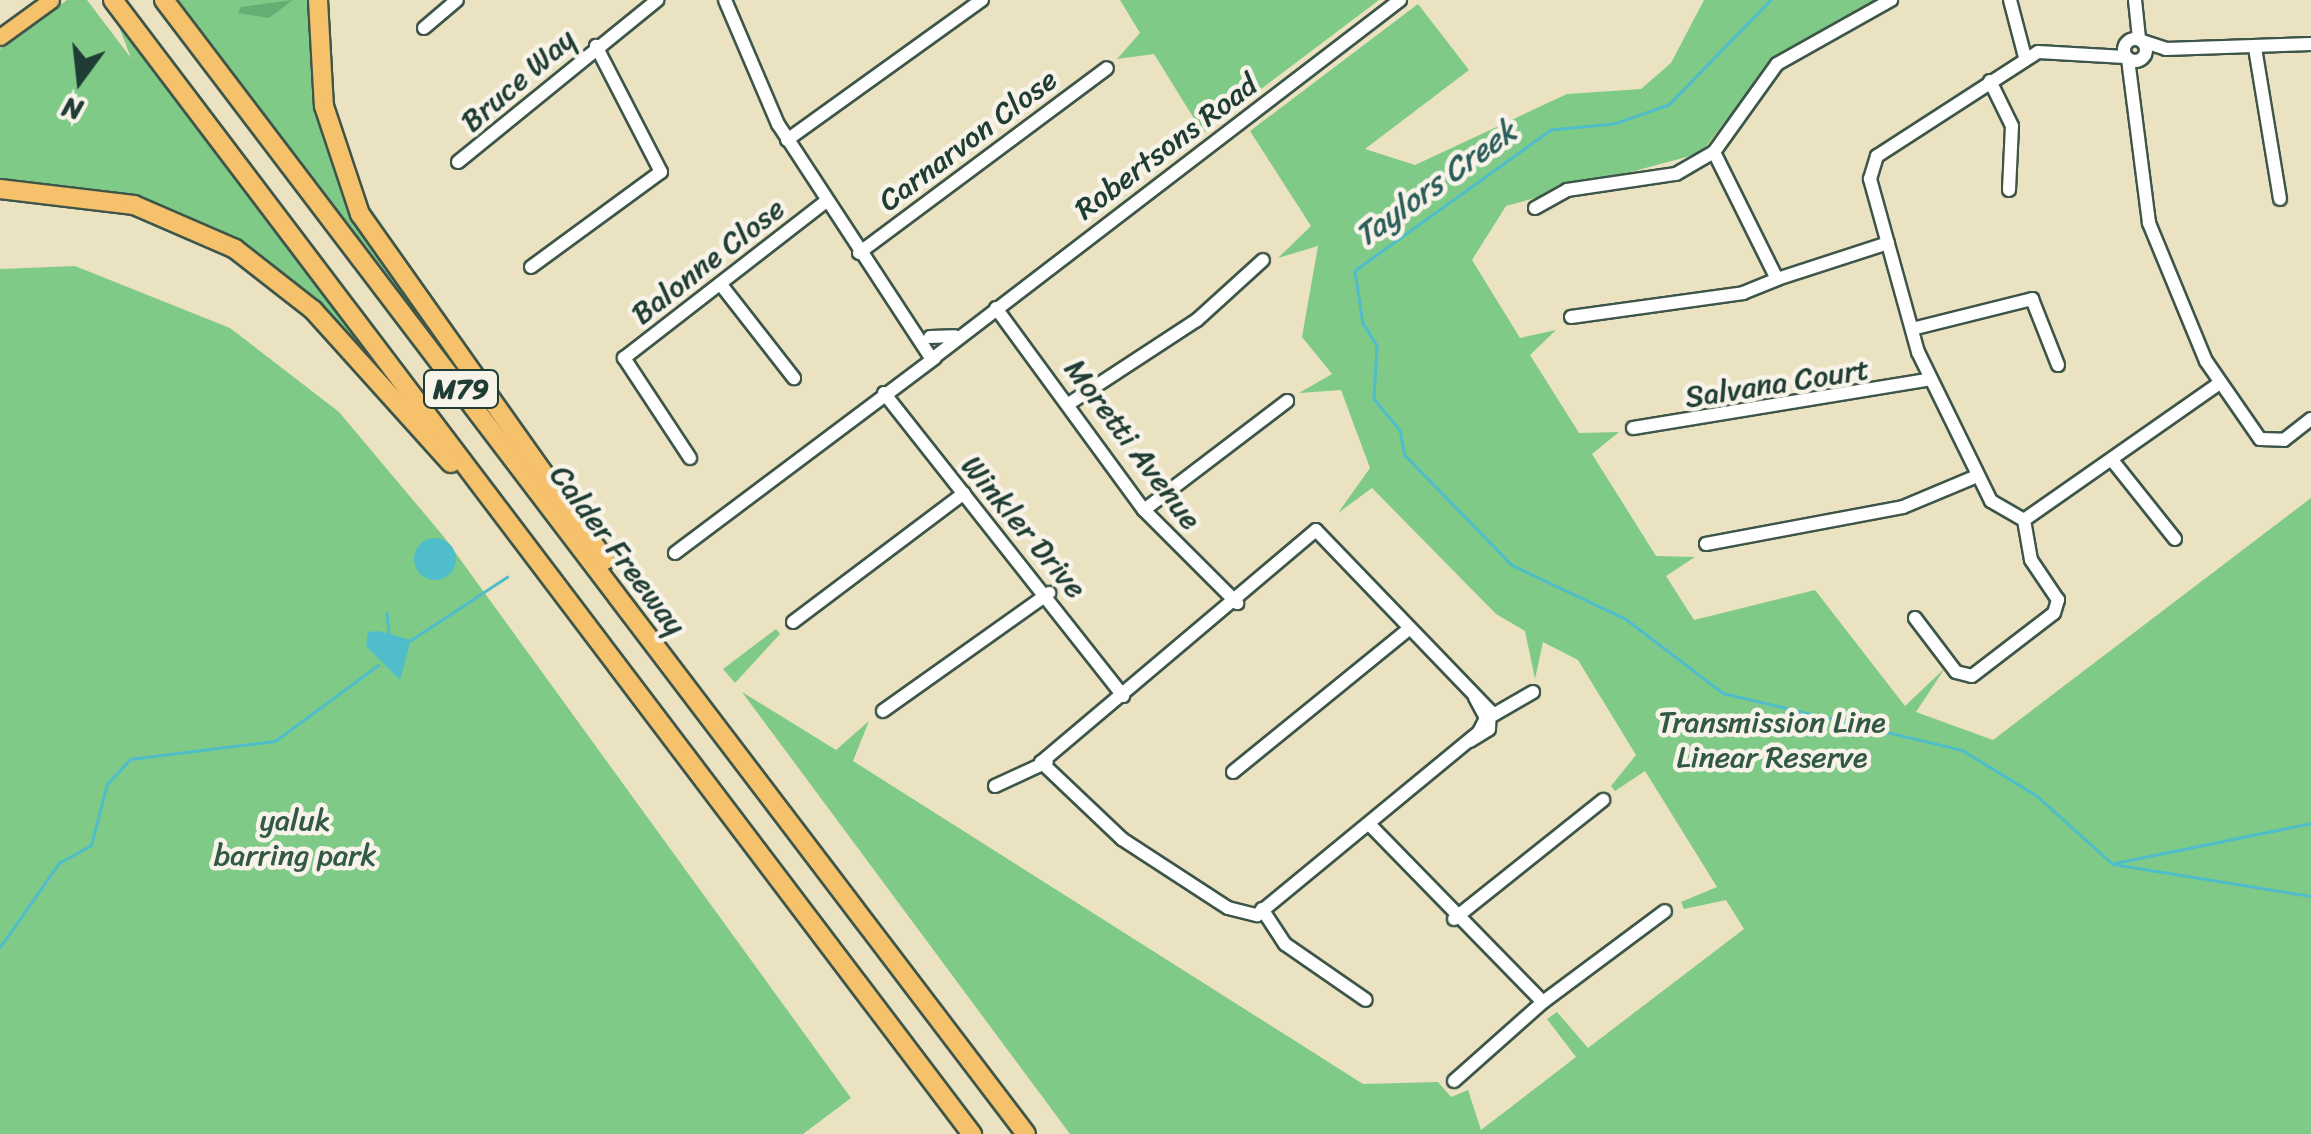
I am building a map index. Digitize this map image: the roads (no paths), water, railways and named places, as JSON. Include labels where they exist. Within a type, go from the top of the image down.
[{"type":"highway","name":"M79","points":[[113,0],[972,1134]]},
{"type":"highway","name":"Calder Freeway","points":[[164,0],[1026,1134]]},
{"type":"highway","points":[[318,0],[328,125],[369,231],[756,778]]},
{"type":"highway","points":[[0,192],[27,190],[154,211],[264,268],[329,326],[544,569]]},
{"type":"main road","points":[[1,36],[51,0]]},
{"type":"street","points":[[424,28],[458,0]]},
{"type":"street","name":"Bruce Way","points":[[458,162],[657,0]]},
{"type":"street","points":[[675,554],[908,375],[931,347],[824,203],[787,140],[725,0]]},
{"type":"street","points":[[733,0],[734,23]]},
{"type":"street","points":[[787,140],[982,0]]},
{"type":"street","name":"Robertsons Road","points":[[931,347],[962,334],[1400,0]]},
{"type":"street","points":[[1536,208],[1567,190],[1676,174],[1714,152],[1777,64],[1891,0]]},
{"type":"street","points":[[2010,0],[2025,58]]},
{"type":"street","points":[[2134,0],[2133,84],[2149,223],[2218,384],[2255,436],[2271,442],[2311,419]]},
{"type":"street","points":[[2134,40],[2134,58]]},
{"type":"street","points":[[2024,520],[1998,510],[1928,380],[1888,243],[1873,161],[2025,58],[2107,49],[2134,40],[2166,48],[2311,44]]},
{"type":"street","points":[[531,267],[661,172],[596,46]]},
{"type":"street","points":[[2107,49],[2134,58],[2166,48]]},
{"type":"street","points":[[2255,48],[2280,198]]},
{"type":"street","name":"Carnarvon Close","points":[[859,253],[1108,68]]},
{"type":"street","points":[[1990,81],[2012,126],[2009,190]]},
{"type":"street","points":[[1714,152],[1777,279]]},
{"type":"street","name":"Balonne Close","points":[[690,458],[623,362],[824,203]]},
{"type":"street","points":[[1571,317],[1743,293],[1888,243]]},
{"type":"street","points":[[1070,403],[1198,320],[1263,260]]},
{"type":"street","points":[[722,286],[794,378]]},
{"type":"street","points":[[1912,330],[2032,300],[2058,365]]},
{"type":"street","name":"Moretti Avenue","points":[[996,308],[1070,403],[1144,510],[1237,603]]},
{"type":"street","name":"Salvana Court","points":[[1633,428],[1928,380]]},
{"type":"street","points":[[2024,520],[2218,384]]},
{"type":"street","name":"Winkler Drive","points":[[884,393],[1049,592],[1122,696]]},
{"type":"street","points":[[1144,510],[1287,401]]},
{"type":"street","points":[[2112,460],[2175,539]]},
{"type":"street","points":[[1706,544],[1903,507],[1977,476]]},
{"type":"street","points":[[793,622],[964,493]]},
{"type":"street","points":[[1916,618],[1956,672],[1972,676],[2054,613],[2058,600],[2031,560],[2024,520]]},
{"type":"street","points":[[995,786],[1044,762],[1058,742],[1237,603],[1296,545],[1316,533],[1333,543],[1475,697],[1489,718]]},
{"type":"street","points":[[883,711],[1049,592]]},
{"type":"street","points":[[1234,772],[1410,628]]},
{"type":"street","points":[[1263,911],[1371,826],[1470,741],[1489,718],[1533,692]]},
{"type":"street","points":[[1044,762],[1056,781],[1108,829],[1215,898],[1263,911],[1294,952],[1366,1000]]},
{"type":"street","points":[[1454,919],[1602,800]]},
{"type":"street","points":[[1371,826],[1454,919],[1543,1002]]},
{"type":"street","points":[[1454,1082],[1543,1002],[1666,910]]},
{"type":"water","points":[[435,538],[450,544],[456,559],[450,574],[435,580],[420,574],[414,559],[420,544]]},
{"type":"water","points":[[368,632],[411,640],[400,680],[366,646]]},
{"type":"waterway","name":"Taylors Creek","points":[[1771,0],[1669,105],[1614,124],[1551,130],[1355,271],[1363,323],[1377,345],[1374,399],[1400,430],[1405,455],[1512,565],[1626,619],[1723,693],[1962,750],[2036,795],[2113,864],[2311,896]]},
{"type":"waterway","points":[[411,640],[507,577]]},
{"type":"waterway","points":[[387,613],[389,633]]},
{"type":"waterway","points":[[0,947],[59,863],[91,845],[107,784],[130,759],[275,741],[378,665]]},
{"type":"waterway","points":[[2115,863],[2311,823]]},
{"type":"park label","name":"Transmission Line Linear Reserve","points":[[1772,739]]},
{"type":"park label","name":"yaluk barring park","points":[[295,837]]}]
